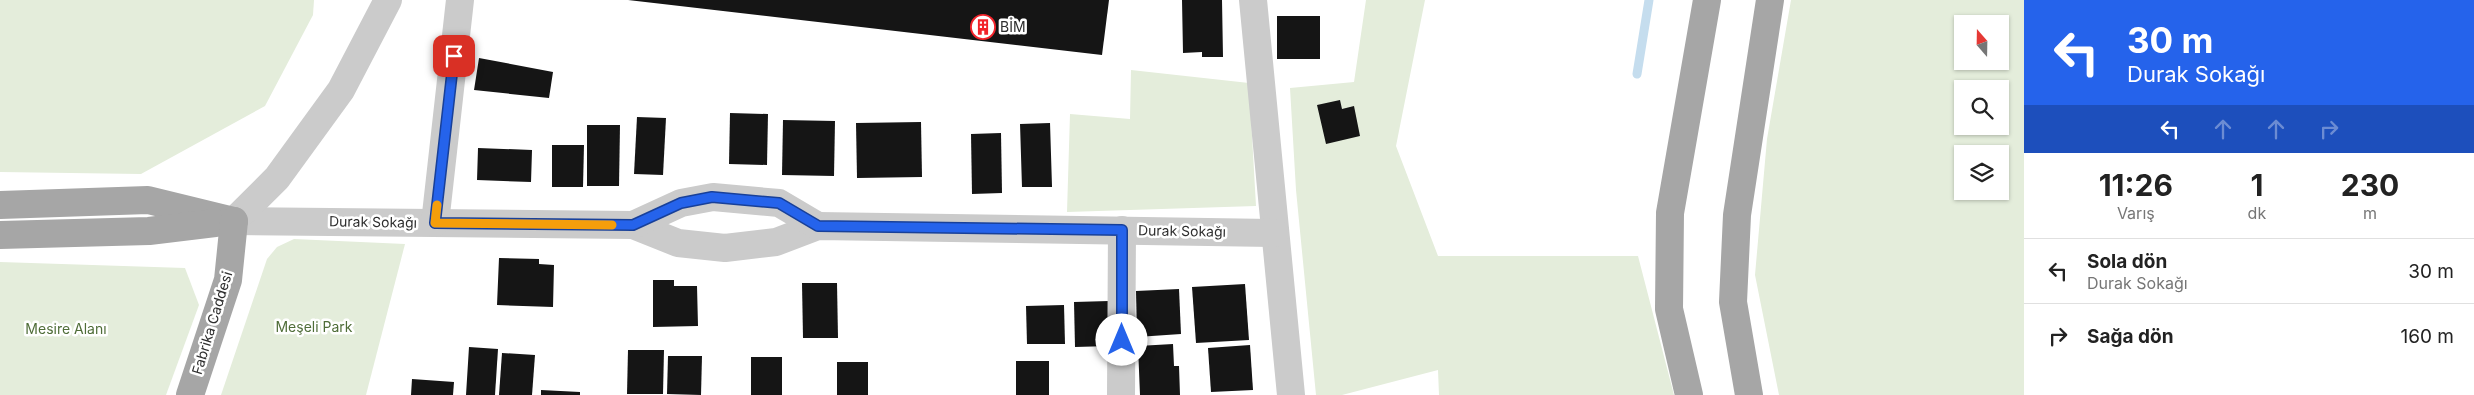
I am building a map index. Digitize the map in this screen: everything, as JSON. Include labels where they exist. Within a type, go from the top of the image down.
[{"type":"main road","points":[[1689,395],[1669,309],[1670,213],[1707,0]]},
{"type":"main road","points":[[1749,395],[1732,302],[1736,224],[1770,0]]},
{"type":"main road","name":"Durak Sokağı","points":[[0,205],[148,200],[234,221]]},
{"type":"main road","name":"Durak Sokağı","points":[[0,235],[149,231],[234,221]]},
{"type":"main road","name":"Fabrika Caddesi","points":[[190,395],[228,280],[234,221]]},
{"type":"street","points":[[234,221],[277,178],[341,90],[388,0]]},
{"type":"street","points":[[435,223],[460,0]]},
{"type":"street","points":[[1253,0],[1291,395]]},
{"type":"street","name":"Durak Sokağı","points":[[633,225],[681,203],[712,197],[779,203],[818,226]]},
{"type":"street","name":"Durak Sokağı","points":[[234,221],[633,225],[678,243],[725,248],[776,242],[818,226],[1276,233]]},
{"type":"street","points":[[1121,395],[1122,230]]},
{"type":"green space","points":[[0,0],[314,0],[313,15],[265,106],[141,174],[0,172]]},
{"type":"green space","points":[[1366,0],[1425,0],[1396,146],[1438,256],[1638,256],[1674,395],[1439,395],[1438,370],[1342,395],[1316,395],[1296,190],[1290,88],[1354,82]]},
{"type":"green space","points":[[1791,0],[2024,0],[2024,395],[1779,395],[1755,275],[1767,139]]},
{"type":"green space","points":[[1131,70],[1249,83],[1256,206],[1067,212],[1070,114],[1130,119]]},
{"type":"green space","name":"Meşeli Park","points":[[294,239],[405,244],[366,395],[221,395],[267,259],[277,247]]},
{"type":"green space","name":"Mesire Alanı","points":[[0,262],[185,268],[199,305],[166,395],[0,395]]},
{"type":"building","name":"BİM","points":[[628,0],[1109,0],[1102,55]]},
{"type":"building","points":[[1182,0],[1222,0],[1223,57],[1202,57],[1202,52],[1183,53]]},
{"type":"building","points":[[1277,16],[1320,16],[1320,59],[1277,59]]},
{"type":"building","points":[[479,58],[553,72],[549,98],[474,90]]},
{"type":"building","points":[[1340,100],[1342,109],[1354,106],[1360,136],[1326,144],[1317,105]]},
{"type":"building","points":[[730,113],[768,114],[767,165],[729,164]]},
{"type":"building","points":[[637,117],[666,118],[663,175],[634,174]]},
{"type":"building","points":[[783,120],[835,121],[834,176],[782,175]]},
{"type":"building","points":[[921,122],[922,177],[857,178],[856,123]]},
{"type":"building","points":[[1050,123],[1052,187],[1022,187],[1020,124]]},
{"type":"building","points":[[587,125],[620,125],[619,186],[587,186]]},
{"type":"building","points":[[1001,133],[1002,193],[972,194],[971,134]]},
{"type":"building","points":[[552,145],[584,145],[583,187],[552,187]]},
{"type":"building","points":[[478,148],[532,150],[531,182],[477,180]]},
{"type":"building","points":[[499,258],[539,259],[539,264],[554,265],[553,307],[497,305]]},
{"type":"building","points":[[653,280],[674,280],[674,286],[697,286],[698,326],[653,327]]},
{"type":"building","points":[[802,283],[837,283],[838,338],[803,338]]},
{"type":"building","points":[[1245,284],[1249,340],[1196,343],[1192,287]]},
{"type":"building","points":[[1179,289],[1181,334],[1137,337],[1136,291]]},
{"type":"building","points":[[1109,301],[1110,346],[1075,347],[1074,302]]},
{"type":"building","points":[[1064,305],[1065,344],[1027,344],[1026,306]]},
{"type":"building","points":[[1173,344],[1174,366],[1179,366],[1180,395],[1140,395],[1138,346]]},
{"type":"building","points":[[1250,345],[1253,390],[1211,392],[1208,348]]},
{"type":"building","points":[[469,347],[498,349],[495,395],[466,395]]},
{"type":"building","points":[[628,350],[664,350],[663,394],[627,394]]},
{"type":"building","points":[[502,353],[535,355],[532,395],[499,395]]},
{"type":"building","points":[[668,356],[702,356],[701,395],[667,394]]},
{"type":"building","points":[[751,357],[782,357],[782,395],[751,395]]},
{"type":"building","points":[[1016,361],[1049,361],[1049,395],[1016,395]]},
{"type":"building","points":[[837,362],[868,362],[868,395],[837,395]]},
{"type":"building","points":[[412,379],[454,382],[453,395],[411,395]]},
{"type":"building","points":[[541,390],[580,392],[580,395],[541,395]]},
{"type":"waterway","points":[[1637,74],[1649,0]]},
{"type":"slow traffic","points":[[437,205],[435,223],[612,225]]},
{"type":"place","name":"BİM","points":[[983,27]]},
{"type":"route","points":[[454,56],[435,223],[633,225],[681,203],[712,197],[779,203],[818,226],[1122,230],[1122,340]]}]
